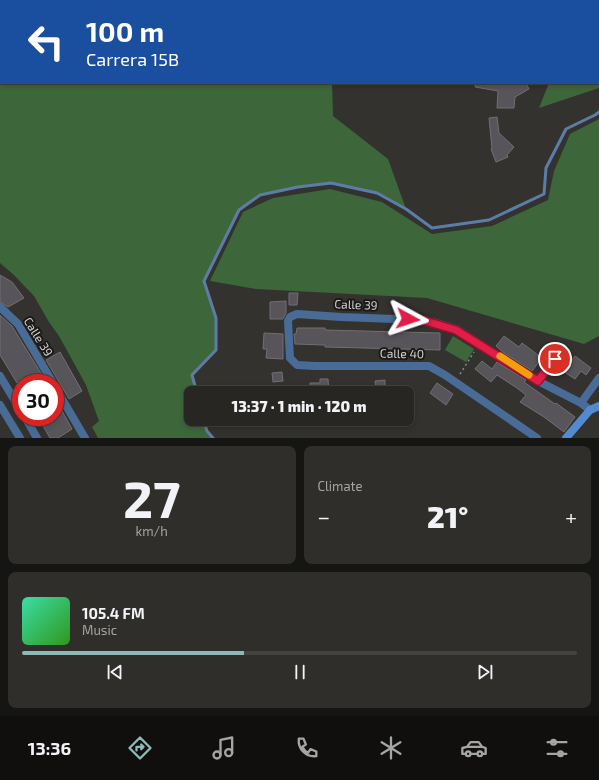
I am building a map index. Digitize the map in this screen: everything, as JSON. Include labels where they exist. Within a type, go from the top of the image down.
[{"type":"main road","points":[[566,438],[590,410],[599,406]]},
{"type":"street","name":"Calle 39","points":[[0,307],[18,324],[48,374]]},
{"type":"street","name":"Calle 39","points":[[290,318],[297,314],[422,320],[456,330],[538,381],[581,403],[590,410]]},
{"type":"street","name":"Calle 40","points":[[290,318],[288,320],[290,358],[297,365],[429,366],[537,438]]},
{"type":"street","points":[[538,381],[563,348]]},
{"type":"street","points":[[0,376],[12,396]]},
{"type":"street","points":[[581,403],[599,378]]},
{"type":"street","points":[[64,402],[85,438]]},
{"type":"street","points":[[0,405],[20,438]]},
{"type":"street","points":[[30,426],[37,438]]},
{"type":"path","points":[[455,382],[480,344]]},
{"type":"green space","points":[[0,84],[332,84],[333,116],[388,159],[406,209],[377,193],[331,183],[298,187],[260,195],[239,210],[204,281],[216,318],[216,350],[192,375],[195,386],[184,386],[184,426],[206,426],[213,438],[98,438],[92,427],[99,421],[86,385],[59,336],[34,296],[0,263]]},
{"type":"green space","points":[[549,84],[599,84],[599,88],[539,108]]},
{"type":"green space","points":[[599,119],[599,336],[584,344],[427,298],[256,289],[210,281],[243,212],[273,198],[330,189],[382,202],[432,234],[492,226],[548,200],[554,171],[570,134]]},
{"type":"green space","points":[[453,336],[474,349],[466,362],[445,350]]},
{"type":"building","points":[[476,84],[526,84],[529,89],[515,97],[514,108],[497,108],[498,91],[475,87]]},
{"type":"building","points":[[497,117],[499,133],[514,147],[507,155],[508,157],[496,162],[491,149],[489,118]]},
{"type":"building","points":[[0,275],[12,282],[24,298],[8,307],[0,302]]},
{"type":"building","points":[[289,293],[298,293],[297,305],[289,305]]},
{"type":"building","points":[[286,301],[286,313],[283,319],[270,319],[270,302]]},
{"type":"building","points":[[0,315],[12,326],[41,374],[12,375],[0,355]]},
{"type":"building","points":[[297,328],[440,333],[440,350],[325,347],[325,345],[295,344],[294,334],[296,334]]},
{"type":"building","points":[[264,333],[283,334],[283,359],[266,358],[267,349],[263,349]]},
{"type":"building","points":[[504,336],[519,347],[522,343],[542,358],[532,371],[496,346]]},
{"type":"building","points":[[60,352],[82,391],[69,399],[64,391],[64,374],[54,374],[46,360]]},
{"type":"building","points":[[575,356],[591,368],[586,375],[581,371],[575,379],[563,371]]},
{"type":"building","points":[[482,361],[492,369],[497,362],[526,380],[524,382],[575,417],[564,432],[520,402],[526,395],[517,388],[497,375],[491,382],[475,369]]},
{"type":"building","points":[[282,372],[283,381],[273,382],[272,373]]},
{"type":"building","points":[[320,379],[328,379],[328,386],[310,386],[310,383],[320,383]]},
{"type":"building","points":[[385,380],[385,386],[376,386],[375,381]]},
{"type":"building","points":[[437,383],[453,394],[446,405],[430,393]]},
{"type":"building","points":[[64,414],[72,429],[58,438],[50,438],[43,426],[64,426]]},
{"type":"waterway","points":[[195,386],[192,375],[216,350],[216,318],[204,281],[239,210],[260,195],[298,187],[331,183],[377,193],[406,209],[432,228],[489,220],[544,194],[546,168],[566,129],[599,112]]},
{"type":"waterway","points":[[205,426],[207,431],[213,438]]},
{"type":"slow traffic","points":[[500,356],[529,375]]},
{"type":"route","points":[[408,319],[436,323],[456,330],[538,381],[555,359]]}]
